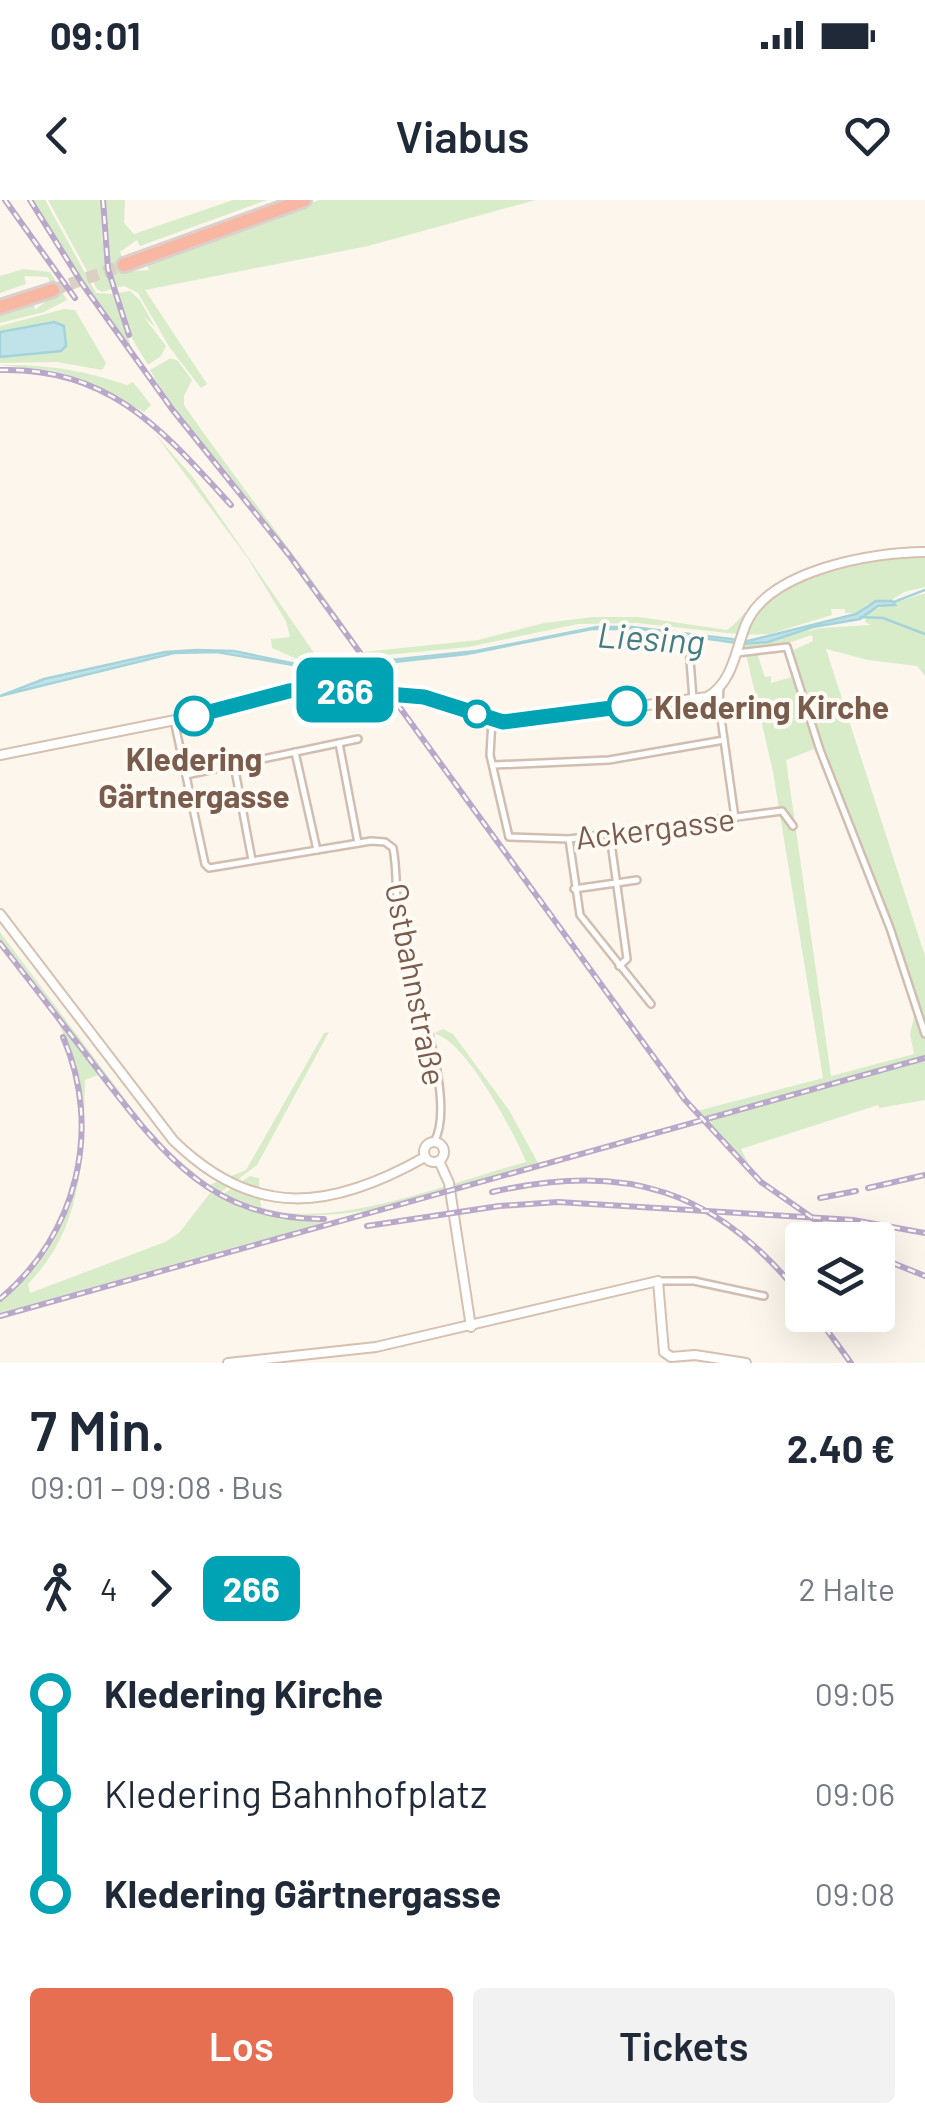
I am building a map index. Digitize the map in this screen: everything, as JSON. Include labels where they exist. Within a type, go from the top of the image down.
[{"type":"highway","points":[[283,200],[123,262],[304,200]]},
{"type":"highway","points":[[0,303],[52,286]]},
{"type":"street","points":[[735,818],[720,688],[760,603],[794,580],[860,559],[925,552]]},
{"type":"street","points":[[737,652],[787,646],[820,750],[918,1005],[925,1034]]},
{"type":"street","points":[[689,647],[693,699]]},
{"type":"street","points":[[0,755],[235,708],[301,688],[333,688]]},
{"type":"street","points":[[393,694],[424,697],[512,723],[708,697],[720,688]]},
{"type":"street","points":[[708,697],[719,704]]},
{"type":"street","points":[[174,720],[209,868],[358,844],[339,743]]},
{"type":"street","points":[[492,720],[489,742],[494,766],[610,760],[724,740]]},
{"type":"street","points":[[186,775],[358,739]]},
{"type":"street","points":[[295,752],[317,850]]},
{"type":"street","points":[[234,764],[252,860]]},
{"type":"street","name":"Ackergasse","points":[[494,766],[509,837],[569,838],[782,811],[793,826]]},
{"type":"street","points":[[610,834],[627,959],[619,966]]},
{"type":"street","points":[[569,838],[580,915],[651,1004]]},
{"type":"street","name":"Ostbahnstraße","points":[[358,844],[385,842],[394,854],[400,926],[428,1024],[440,1116],[434,1142]]},
{"type":"street","points":[[574,889],[637,880]]},
{"type":"street","points":[[0,914],[173,1140],[224,1180],[274,1196],[331,1197],[372,1186],[425,1157]]},
{"type":"street","points":[[434,1142],[444,1150],[439,1161],[430,1162],[425,1157],[425,1147],[434,1142]]},
{"type":"street","points":[[439,1161],[448,1178],[471,1328]]},
{"type":"street","points":[[658,1281],[667,1359],[709,1356],[746,1363]]},
{"type":"street","points":[[228,1363],[357,1350],[471,1328],[611,1289],[658,1281],[694,1281],[764,1296]]},
{"type":"green space","points":[[32,200],[45,200],[96,293],[113,294],[133,352],[74,268]]},
{"type":"green space","points":[[48,200],[101,200],[102,239],[112,289],[97,289]]},
{"type":"green space","points":[[106,200],[125,200],[124,223],[134,234],[233,200],[267,200],[140,246],[137,240],[120,252],[127,271],[149,270],[147,265],[319,200],[536,200],[368,246],[145,290],[207,384],[201,388],[170,348],[138,293],[124,286],[115,288],[107,244]]},
{"type":"green space","points":[[23,269],[50,272],[67,300],[44,312],[0,323],[0,312],[33,302],[35,310],[54,295],[48,277],[24,276],[26,284],[0,293],[0,276]]},
{"type":"green space","points":[[130,291],[140,300],[155,327],[143,316],[166,346],[161,356],[148,365],[133,340],[116,293]]},
{"type":"green space","points":[[64,309],[75,310],[106,363],[102,370],[57,362],[0,363],[0,326]]},
{"type":"green space","points":[[171,358],[192,380],[184,405],[363,652],[478,640],[544,623],[593,617],[639,617],[727,630],[762,596],[785,581],[823,565],[884,551],[925,548],[925,587],[904,592],[890,601],[868,604],[856,613],[831,609],[832,615],[770,634],[637,623],[578,624],[469,647],[366,657],[294,557],[164,394],[150,370]]},
{"type":"green space","points":[[0,365],[49,367],[127,385],[133,382],[151,405],[144,412],[83,380],[55,371]]},
{"type":"green space","points":[[155,434],[192,476],[321,663],[306,663],[272,648],[271,639],[290,637],[286,621],[247,557]]},
{"type":"green space","points":[[925,593],[925,676],[917,666],[868,660],[826,649],[925,956],[925,1100],[879,1108],[878,1105],[741,1149],[753,1173],[697,1111],[823,1078],[773,772],[746,654],[757,653],[771,683],[795,676],[817,748],[786,760],[831,1076],[914,1054],[910,1034],[917,1005],[829,774],[791,651],[813,641],[812,635],[782,645],[741,650],[743,644],[821,628],[871,625],[865,622],[867,612]]},
{"type":"green space","points":[[0,932],[158,1143],[209,1185],[246,1170],[324,1033],[329,1032],[257,1165],[220,1193],[183,1169],[157,1144],[0,939]]},
{"type":"green space","points":[[58,1022],[99,1075],[85,1080],[83,1135],[73,1059]]},
{"type":"green space","points":[[443,1029],[453,1034],[509,1110],[538,1163],[381,1208],[340,1214],[291,1213],[357,1209],[526,1162],[500,1109],[473,1068],[459,1050],[433,1034]]},
{"type":"green space","points":[[83,1135],[81,1162],[77,1188],[71,1213],[47,1262],[28,1284],[30,1293],[165,1242],[179,1233],[210,1193],[262,1214],[325,1222],[0,1313],[0,1302],[29,1274],[52,1243],[69,1209]]},
{"type":"green space","points":[[250,1176],[259,1178],[261,1207],[288,1213],[261,1208],[223,1194]]},
{"type":"water","points":[[54,322],[64,326],[66,346],[61,351],[0,357],[0,332]]},
{"type":"water","points":[[876,601],[892,601],[895,605],[878,606],[860,619],[813,627],[768,642],[743,644],[641,629],[592,629],[467,654],[322,670],[217,652],[174,653],[0,696],[44,679],[165,652],[234,651],[315,668],[476,651],[597,627],[632,627],[748,641],[856,614]]},
{"type":"waterway","name":"Liesing","points":[[894,602],[925,590]]},
{"type":"waterway","points":[[860,617],[883,618],[925,634]]},
{"type":"tunnel","points":[[53,290],[124,265]]},
{"type":"tunnel","points":[[333,688],[393,693]]},
{"type":"railway","points":[[5,200],[75,298]]},
{"type":"railway","points":[[30,200],[83,285],[172,409],[289,555],[685,1100],[761,1182],[818,1222]]},
{"type":"railway","points":[[103,200],[108,269],[129,335]]},
{"type":"railway","points":[[0,370],[73,379],[104,392],[157,429],[231,505]]},
{"type":"railway","points":[[0,943],[144,1128],[192,1176],[249,1208],[324,1219]]},
{"type":"railway","points":[[0,1299],[48,1244],[75,1179],[81,1108],[75,1072],[63,1037]]},
{"type":"railway","points":[[0,1316],[925,1058]]},
{"type":"railway","points":[[868,1188],[925,1175]]},
{"type":"railway","points":[[492,1192],[541,1183],[585,1181],[627,1184],[665,1193],[702,1208],[736,1231],[785,1277]]},
{"type":"railway","points":[[820,1198],[856,1191]]},
{"type":"railway","points":[[367,1226],[499,1206],[558,1202],[853,1220],[925,1233]]},
{"type":"railway","points":[[895,1264],[925,1276]]},
{"type":"railway","points":[[828,1332],[851,1363]]},
{"type":"bus line","name":"266","points":[[194,716],[301,688],[424,697],[512,723],[627,706]]},
{"type":"place","name":"Kledering Kirche","points":[[627,706]]},
{"type":"place","name":"Kledering Gärtnergasse","points":[[194,716]]}]
